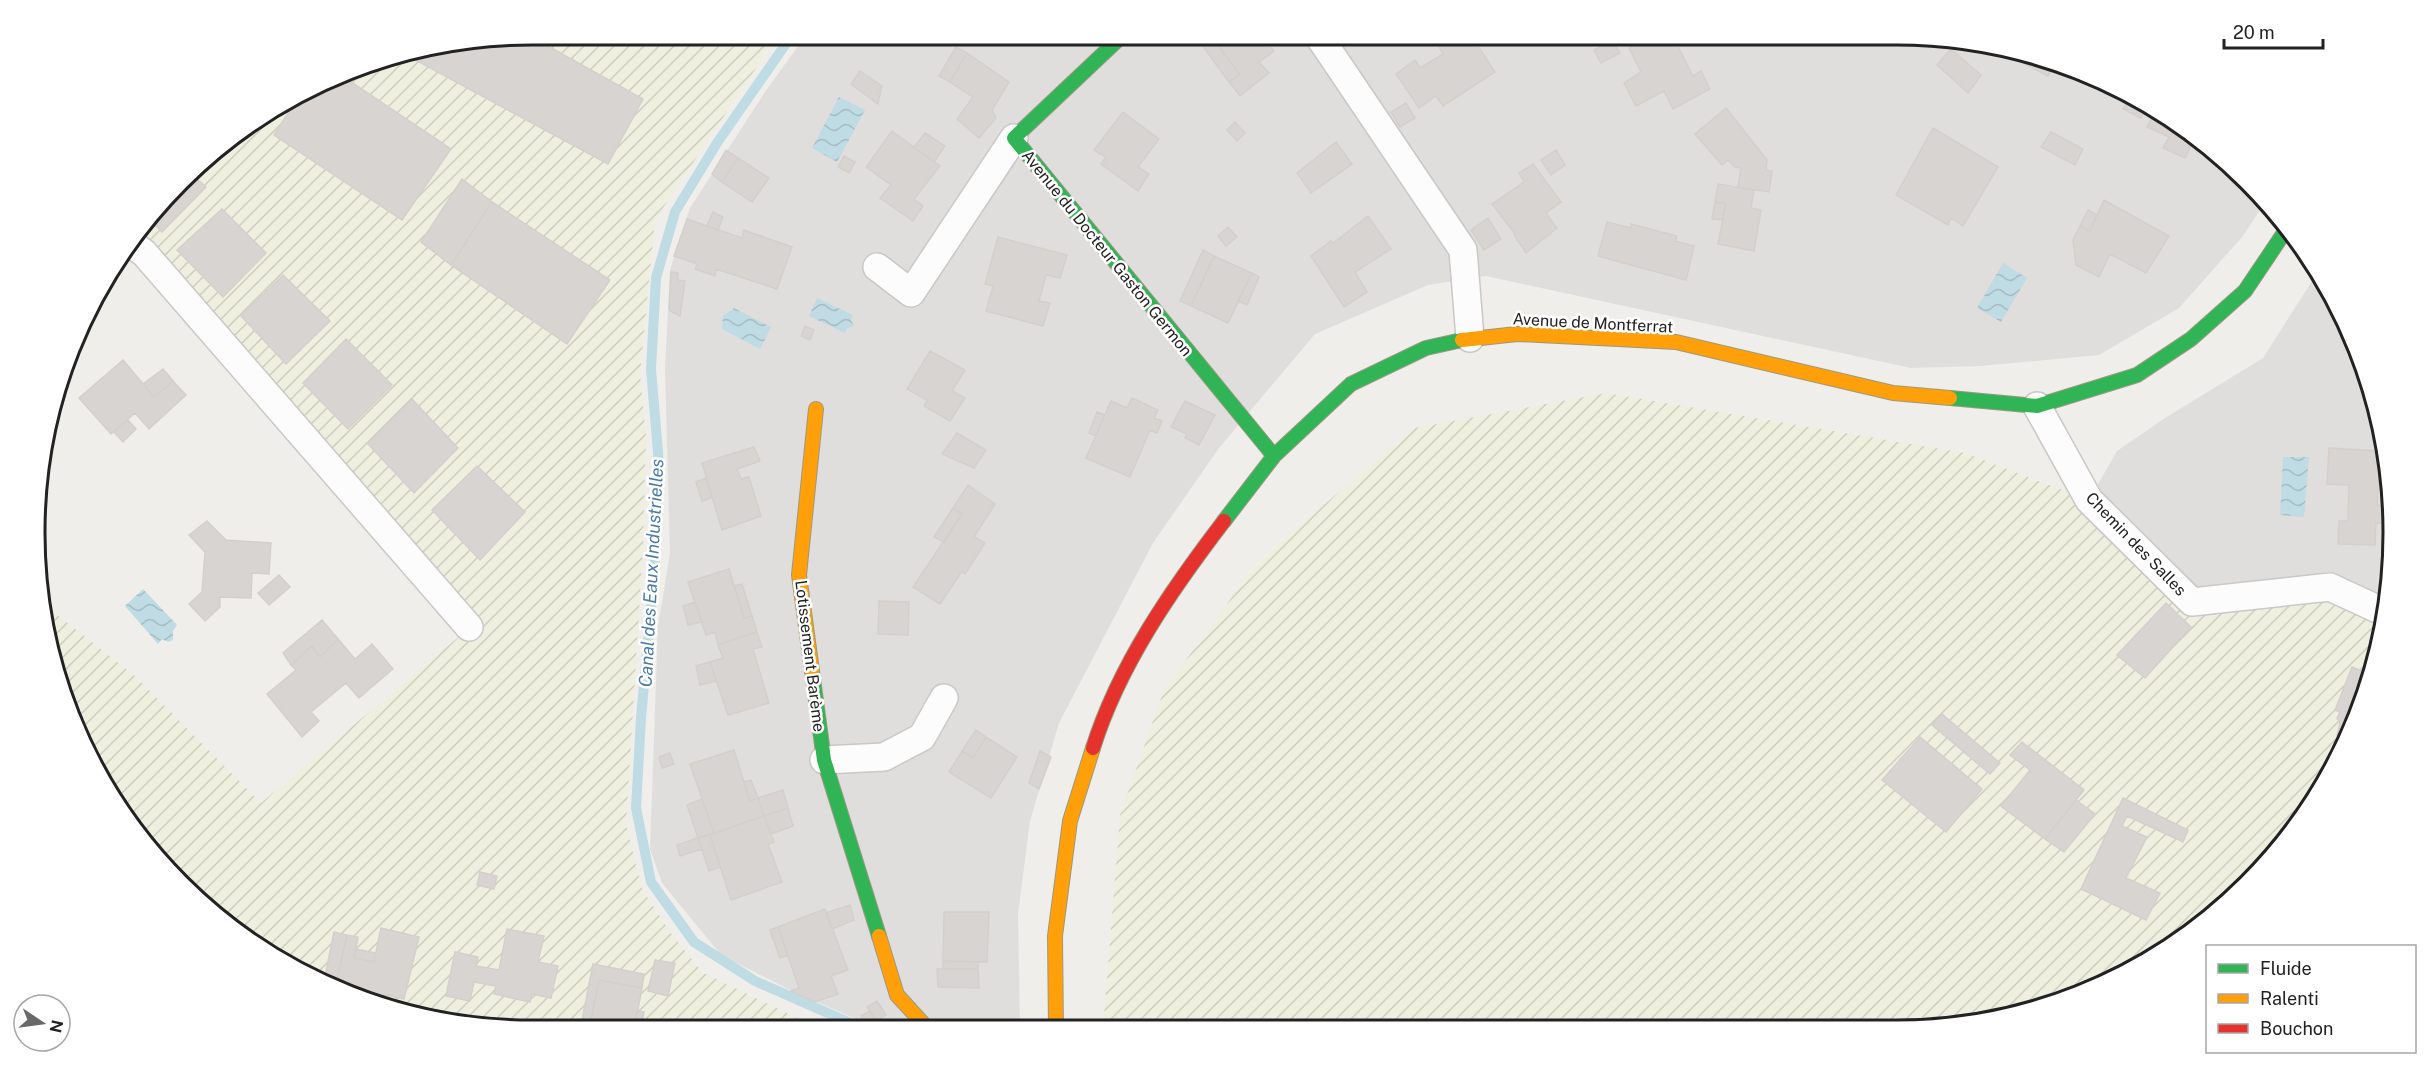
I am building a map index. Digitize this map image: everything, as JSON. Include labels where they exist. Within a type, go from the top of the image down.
[{"type":"street","name":"Avenue du Docteur Gaston Germon","points":[[1111,45],[1014,138],[1274,456]]},
{"type":"street","points":[[1325,45],[1463,250],[1470,338]]},
{"type":"street","points":[[877,267],[910,293],[1014,138]]},
{"type":"street","name":"Avenue de Montferrat","points":[[1056,1020],[1055,936],[1070,821],[1102,719],[1145,634],[1215,533],[1274,456],[1351,384],[1425,348],[1470,338],[1517,334],[1676,342],[1893,393],[2037,406],[2137,375],[2191,339],[2245,291],[2282,236]]},
{"type":"street","points":[[137,248],[152,262],[469,627]]},
{"type":"street","name":"Chemin des Salles","points":[[2037,406],[2089,500],[2193,602],[2330,587],[2377,609]]},
{"type":"street","name":"Lotissement Barème","points":[[816,409],[799,575],[824,760],[897,995],[920,1020]]},
{"type":"street","points":[[824,760],[884,757],[922,737],[944,698]]},
{"type":"shaded area","points":[[799,45],[1927,46],[1991,54],[2022,62],[2082,82],[2111,95],[2166,127],[2192,146],[2217,166],[2260,209],[2243,236],[2179,308],[2099,355],[1981,366],[1911,368],[1486,276],[1428,285],[1315,334],[1219,448],[1153,543],[1059,723],[1030,821],[1018,914],[1020,1020],[858,1020],[792,991],[721,955],[662,883],[650,849],[658,626],[670,553],[665,368],[670,270],[690,208],[765,92]]},
{"type":"shaded area","points":[[2312,280],[2346,346],[2374,437],[2379,469],[2383,532],[2376,612],[2192,602],[2089,500],[2117,451],[2165,418],[2263,358]]},
{"type":"green space","points":[[771,45],[655,220],[640,374],[646,437],[643,546],[626,824],[642,889],[670,932],[702,972],[801,1020],[532,1020],[469,1016],[437,1011],[376,994],[317,970],[289,955],[262,938],[211,899],[166,854],[127,803],[95,748],[82,719],[62,659],[51,610],[135,676],[261,803],[480,619],[142,241],[166,211],[211,166],[262,127],[317,95],[376,71],[437,54],[501,46]]},
{"type":"green space","points":[[1606,393],[1965,453],[2089,500],[2192,602],[2330,587],[2377,606],[2374,628],[2357,689],[2333,748],[2301,803],[2262,854],[2217,899],[2166,938],[2111,970],[2052,994],[1991,1011],[1959,1016],[1896,1020],[1104,1020],[1120,815],[1164,690],[1260,559],[1415,428]]},
{"type":"water","points":[[839,97],[865,110],[837,162],[812,148]]},
{"type":"water","points":[[2003,263],[2027,278],[2001,322],[1977,308]]},
{"type":"water","points":[[817,298],[853,315],[851,320],[854,326],[847,328],[845,333],[809,316]]},
{"type":"water","points":[[734,308],[771,327],[760,349],[722,329],[723,316]]},
{"type":"water","points":[[2283,457],[2309,457],[2304,517],[2280,515]]},
{"type":"water","points":[[143,589],[177,625],[173,631],[173,640],[168,642],[162,639],[158,644],[125,606]]},
{"type":"building","points":[[546,45],[643,99],[608,164],[415,60],[469,49]]},
{"type":"building","points":[[1202,45],[1217,45],[1240,74],[1229,82]]},
{"type":"building","points":[[1218,45],[1270,45],[1274,51],[1259,62],[1269,73],[1240,96],[1229,82],[1240,74]]},
{"type":"building","points":[[1438,45],[1477,45],[1495,72],[1443,106],[1436,96],[1419,108],[1396,74],[1415,60],[1420,68],[1443,54]]},
{"type":"building","points":[[1603,45],[1615,45],[1620,53],[1601,63],[1594,50]]},
{"type":"building","points":[[1635,45],[1677,45],[1693,76],[1701,71],[1710,89],[1673,109],[1664,91],[1636,106],[1624,83],[1641,72],[1629,48]]},
{"type":"building","points":[[956,47],[967,53],[950,82],[939,76]]},
{"type":"building","points":[[1951,49],[1981,75],[1968,93],[1937,65]]},
{"type":"building","points":[[967,53],[1009,82],[992,110],[996,118],[979,138],[957,119],[973,97],[950,82]]},
{"type":"building","points":[[2020,61],[2051,71],[2048,76]]},
{"type":"building","points":[[860,71],[882,86],[878,104],[851,84]]},
{"type":"building","points":[[349,81],[451,149],[402,220],[274,135],[290,109]]},
{"type":"building","points":[[1406,103],[1415,118],[1400,127],[1391,112]]},
{"type":"building","points":[[2126,103],[2144,113],[2141,118],[2123,109]]},
{"type":"building","points":[[1726,108],[1767,160],[1766,170],[1772,171],[1769,192],[1738,187],[1741,168],[1735,167],[1728,160],[1722,165],[1695,134]]},
{"type":"building","points":[[1123,112],[1159,139],[1138,167],[1149,174],[1138,191],[1101,164],[1106,157],[1094,150]]},
{"type":"building","points":[[2152,118],[2191,145],[2185,158],[2163,148],[2169,137],[2147,127]]},
{"type":"building","points":[[1235,122],[1245,133],[1237,141],[1227,130]]},
{"type":"building","points":[[1933,128],[1998,167],[1963,226],[1951,218],[1948,225],[1896,195]]},
{"type":"building","points":[[892,131],[940,166],[914,199],[923,206],[913,221],[880,198],[891,185],[866,167]]},
{"type":"building","points":[[2051,132],[2083,149],[2075,165],[2041,147]]},
{"type":"building","points":[[925,133],[945,146],[934,162],[914,147]]},
{"type":"building","points":[[1336,142],[1352,164],[1311,193],[1297,173]]},
{"type":"building","points":[[726,150],[738,158],[722,182],[712,174]]},
{"type":"building","points":[[1556,150],[1565,165],[1551,175],[1541,160]]},
{"type":"building","points":[[844,156],[855,162],[849,173],[838,167]]},
{"type":"building","points":[[738,158],[769,178],[752,202],[722,182]]},
{"type":"building","points":[[1533,164],[1561,202],[1546,213],[1557,228],[1526,253],[1492,204],[1524,182],[1519,173]]},
{"type":"building","points":[[197,179],[206,187],[162,232],[155,225]]},
{"type":"building","points":[[462,179],[492,202],[451,265],[421,242]]},
{"type":"building","points":[[1718,184],[1754,190],[1751,208],[1761,210],[1754,251],[1718,244],[1726,204],[1715,202]]},
{"type":"building","points":[[2104,200],[2169,236],[2146,273],[2110,254],[2099,277],[2076,265],[2073,240],[2080,226],[2090,231]]},
{"type":"building","points":[[492,202],[610,280],[567,344],[451,265]]},
{"type":"building","points":[[1715,202],[1726,204],[1722,220],[1712,219]]},
{"type":"building","points":[[222,209],[266,253],[223,297],[177,250]]},
{"type":"building","points":[[2088,210],[2097,215],[2090,231],[2080,226]]},
{"type":"building","points":[[713,212],[723,217],[718,230],[707,226]]},
{"type":"building","points":[[1368,216],[1391,249],[1355,272],[1367,292],[1344,307],[1311,256],[1331,241],[1333,243]]},
{"type":"building","points":[[1488,218],[1501,239],[1484,250],[1471,230]]},
{"type":"building","points":[[687,219],[742,238],[744,230],[792,247],[777,289],[716,269],[715,276],[695,269],[697,264],[674,256]]},
{"type":"building","points":[[1607,222],[1631,228],[1631,224],[1677,236],[1675,241],[1694,246],[1686,280],[1598,256]]},
{"type":"building","points":[[1228,227],[1237,237],[1226,246],[1218,236]]},
{"type":"building","points":[[998,237],[1067,255],[1060,278],[1046,275],[1039,301],[1050,303],[1043,326],[986,311],[993,286],[985,284]]},
{"type":"building","points":[[1203,250],[1214,256],[1191,306],[1180,301]]},
{"type":"building","points":[[1214,256],[1252,273],[1228,323],[1191,306]]},
{"type":"building","points":[[671,272],[678,273],[678,280],[685,281],[680,316],[669,310]]},
{"type":"building","points":[[1252,273],[1259,277],[1247,305],[1238,301]]},
{"type":"building","points":[[283,275],[330,321],[286,364],[241,316]]},
{"type":"building","points":[[805,326],[814,330],[810,340],[801,336]]},
{"type":"building","points":[[346,339],[392,385],[348,429],[303,383]]},
{"type":"building","points":[[930,351],[965,370],[952,391],[965,398],[950,421],[924,406],[927,400],[907,389]]},
{"type":"building","points":[[123,360],[154,397],[173,381],[186,395],[149,429],[135,413],[111,434],[79,398]]},
{"type":"building","points":[[163,369],[173,381],[154,397],[143,384]]},
{"type":"building","points":[[1132,398],[1158,410],[1154,418],[1162,421],[1157,433],[1150,430],[1130,477],[1086,458],[1111,401],[1127,408]]},
{"type":"building","points":[[412,399],[458,448],[414,493],[368,444]]},
{"type":"building","points":[[1185,401],[1215,415],[1199,445],[1185,438],[1187,434],[1171,427]]},
{"type":"building","points":[[1097,412],[1105,415],[1096,436],[1089,433]]},
{"type":"building","points":[[128,420],[136,429],[123,442],[114,432]]},
{"type":"building","points":[[957,433],[986,450],[974,468],[942,454]]},
{"type":"building","points":[[754,447],[760,461],[737,469],[741,479],[749,477],[761,516],[722,530],[702,463]]},
{"type":"building","points":[[2329,448],[2376,451],[2381,488],[2378,488],[2377,505],[2382,505],[2383,523],[2376,523],[2375,545],[2338,544],[2339,521],[2348,521],[2349,485],[2327,484]]},
{"type":"building","points":[[477,466],[525,512],[480,560],[432,510]]},
{"type":"building","points":[[706,478],[712,498],[702,501],[696,482]]},
{"type":"building","points":[[968,485],[995,504],[974,537],[985,543],[965,574],[962,571],[940,604],[913,587],[962,514],[953,508]]},
{"type":"building","points":[[953,508],[962,514],[944,542],[934,537]]},
{"type":"building","points":[[207,521],[226,540],[271,543],[269,574],[252,573],[251,598],[220,597],[220,607],[205,621],[189,604],[202,592],[205,552],[189,535]]},
{"type":"building","points":[[729,569],[744,618],[752,616],[757,632],[718,645],[715,632],[706,635],[688,582]]},
{"type":"building","points":[[279,575],[290,587],[269,605],[258,593]]},
{"type":"building","points":[[742,584],[752,616],[744,618],[734,586]]},
{"type":"building","points":[[879,601],[909,602],[908,635],[878,634]]},
{"type":"building","points":[[695,602],[702,622],[688,625],[683,606]]},
{"type":"building","points":[[2166,603],[2191,627],[2145,678],[2117,655]]},
{"type":"building","points":[[322,620],[338,639],[320,657],[312,646],[291,665],[283,653]]},
{"type":"building","points":[[757,632],[762,647],[753,649],[769,703],[728,715],[710,662],[723,658],[718,645]]},
{"type":"building","points":[[338,639],[355,659],[372,644],[393,669],[359,698],[346,683],[311,712],[319,721],[302,737],[267,694],[296,670],[291,665],[312,646],[320,657]]},
{"type":"building","points":[[710,662],[716,681],[700,685],[696,666]]},
{"type":"building","points":[[2352,667],[2362,671],[2339,736],[2340,723],[2337,718],[2340,712],[2335,710]]},
{"type":"building","points":[[1942,714],[2000,763],[1990,774],[1932,725]]},
{"type":"building","points":[[976,730],[986,737],[973,758],[962,751]]},
{"type":"building","points":[[986,737],[1017,757],[991,798],[949,772],[962,751],[973,758]]},
{"type":"building","points":[[1920,737],[1982,789],[1946,832],[1882,780]]},
{"type":"building","points":[[2022,742],[2084,790],[2045,839],[2001,806],[2030,770],[2010,755]]},
{"type":"building","points":[[734,750],[750,801],[758,798],[764,816],[714,833],[690,764]]},
{"type":"building","points":[[1040,751],[1051,757],[1039,789],[1029,783]]},
{"type":"building","points":[[670,753],[674,764],[662,768],[659,757]]},
{"type":"building","points":[[751,780],[758,798],[750,801],[744,782]]},
{"type":"building","points":[[783,790],[788,808],[764,816],[758,798]]},
{"type":"building","points":[[2123,798],[2188,830],[2183,842],[2127,816],[2122,826],[2147,837],[2126,878],[2160,893],[2146,920],[2081,889]]},
{"type":"building","points":[[702,799],[714,833],[698,838],[687,805]]},
{"type":"building","points":[[2076,800],[2095,814],[2064,852],[2045,839]]},
{"type":"building","points":[[788,808],[793,826],[771,834],[764,816]]},
{"type":"building","points":[[764,816],[774,842],[768,844],[782,882],[731,900],[710,835]]},
{"type":"building","points":[[710,835],[720,867],[709,871],[698,838]]},
{"type":"building","points":[[698,838],[702,849],[680,856],[677,845]]},
{"type":"building","points":[[480,872],[497,876],[494,889],[477,885]]},
{"type":"building","points":[[850,905],[854,920],[832,929],[826,913]]},
{"type":"building","points":[[825,909],[848,970],[831,976],[838,994],[815,1002],[791,991],[799,988],[778,927]]},
{"type":"building","points":[[944,912],[989,912],[987,962],[943,961]]},
{"type":"building","points":[[778,927],[788,955],[780,958],[770,930]]},
{"type":"building","points":[[381,928],[419,937],[404,999],[368,991],[337,979],[347,935],[358,937],[354,958],[374,962]]},
{"type":"building","points":[[507,929],[544,936],[538,962],[558,966],[551,998],[532,994],[530,1002],[494,994],[496,986],[474,982],[470,1001],[446,996],[455,952],[478,957],[476,966],[499,970]]},
{"type":"building","points":[[334,932],[347,935],[337,979],[325,974]]},
{"type":"building","points":[[356,949],[376,953],[374,962],[354,958]]},
{"type":"building","points":[[655,960],[675,963],[668,996],[648,991]]},
{"type":"building","points":[[943,961],[978,962],[978,969],[943,969]]},
{"type":"building","points":[[593,964],[644,974],[642,988],[599,980],[591,1020],[582,1020]]},
{"type":"building","points":[[937,969],[978,969],[979,988],[938,987]]},
{"type":"building","points":[[599,980],[642,988],[636,1020],[591,1020]]},
{"type":"building","points":[[877,1001],[886,1015],[875,1020],[867,1007]]},
{"type":"building","points":[[637,1011],[644,1012],[642,1020],[635,1020]]},
{"type":"building","points":[[870,1011],[875,1020],[863,1020],[861,1016]]},
{"type":"waterway","name":"Canal des Eaux Industrielles","points":[[785,45],[717,143],[675,212],[656,278],[651,369],[659,464],[654,575],[641,718],[636,808],[651,882],[694,942],[755,981],[844,1020]]},
{"type":"traffic: fast","points":[[1112,45],[1014,138],[1274,456]]},
{"type":"traffic: fast","points":[[1950,398],[2037,406],[2137,375],[2191,339],[2245,291],[2282,236]]},
{"type":"traffic: fast","points":[[1224,521],[1274,456],[1351,384],[1426,348],[1462,340]]},
{"type":"traffic: fast","points":[[812,671],[824,760],[879,936]]},
{"type":"traffic: slow","points":[[1462,340],[1517,334],[1676,342],[1893,393],[1950,398]]},
{"type":"traffic: slow","points":[[812,671],[799,575],[816,409]]},
{"type":"traffic: slow","points":[[1056,1020],[1055,936],[1070,821],[1093,748]]},
{"type":"traffic: slow","points":[[879,936],[897,995],[920,1020]]},
{"type":"traffic: jam","points":[[1093,748],[1104,717],[1132,658],[1185,573],[1224,521]]}]
